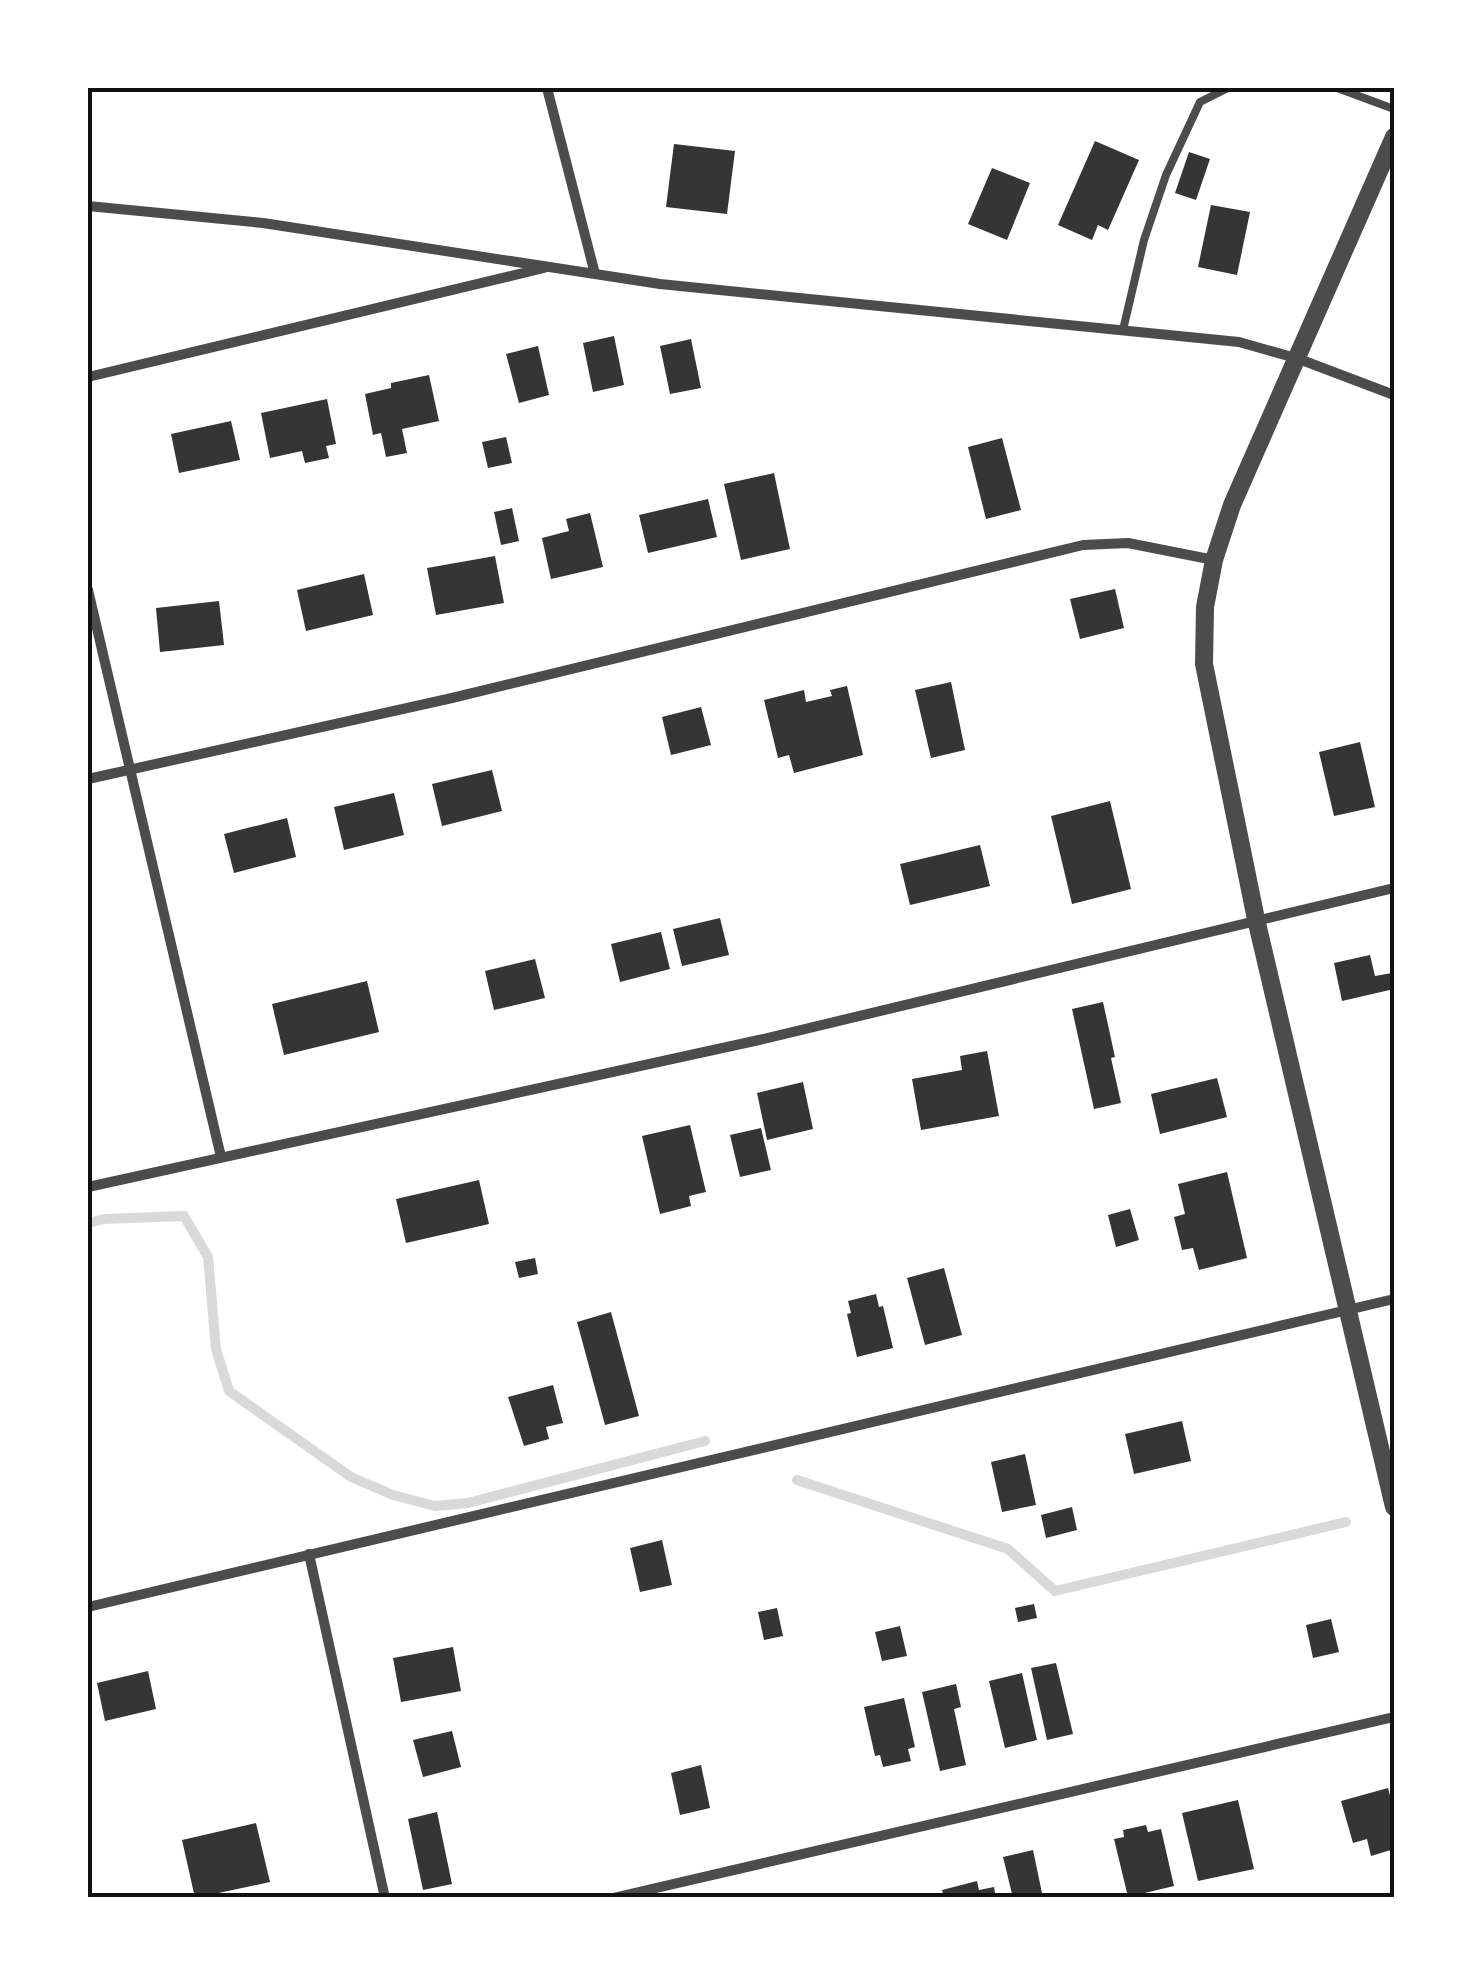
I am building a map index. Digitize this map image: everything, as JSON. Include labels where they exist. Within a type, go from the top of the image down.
[{"type":"street","points":[[547,88],[596,274]]},
{"type":"street","points":[[1394,137],[1232,505],[1214,560],[1205,607],[1204,664],[1256,918],[1394,1507]]},
{"type":"street","points":[[88,206],[263,224],[660,284],[1239,342],[1299,358],[1394,395]]},
{"type":"street","points":[[88,377],[550,267]]},
{"type":"street","points":[[88,779],[452,698],[1083,545],[1128,543],[1214,560]]},
{"type":"street","points":[[88,590],[221,1157]]},
{"type":"street","points":[[88,1186],[759,1040],[1394,888]]},
{"type":"street","points":[[88,1607],[1394,1299]]},
{"type":"street","points":[[308,1554],[385,1898]]},
{"type":"street","points":[[613,1898],[1394,1717]]},
{"type":"lane","points":[[1123,330],[1144,240],[1166,174],[1200,102],[1228,88]]},
{"type":"lane","points":[[1337,88],[1394,109]]},
{"type":"building","points":[[1095,141],[1139,160],[1108,230],[1098,225],[1092,240],[1058,225]]},
{"type":"building","points":[[674,144],[735,151],[727,214],[666,207]]},
{"type":"building","points":[[1189,152],[1210,159],[1196,200],[1175,193]]},
{"type":"building","points":[[992,168],[1030,183],[1007,240],[968,224]]},
{"type":"building","points":[[1211,205],[1250,212],[1237,275],[1198,267]]},
{"type":"building","points":[[614,336],[624,385],[593,392],[583,343]]},
{"type":"building","points":[[691,339],[701,388],[670,394],[660,346]]},
{"type":"building","points":[[538,346],[549,395],[519,403],[506,354]]},
{"type":"building","points":[[429,375],[439,421],[402,429],[407,453],[386,457],[381,433],[373,435],[365,394],[391,388],[391,383]]},
{"type":"building","points":[[327,399],[336,444],[326,446],[329,458],[305,463],[302,451],[270,458],[261,413]]},
{"type":"building","points":[[231,421],[240,460],[179,473],[171,434]]},
{"type":"building","points":[[506,437],[512,463],[488,468],[482,442]]},
{"type":"building","points":[[1002,438],[1021,510],[986,519],[968,447]]},
{"type":"building","points":[[774,473],[790,549],[741,560],[724,484]]},
{"type":"building","points":[[708,499],[717,537],[648,553],[639,515]]},
{"type":"building","points":[[512,508],[519,541],[501,545],[494,512]]},
{"type":"building","points":[[590,513],[603,567],[551,579],[542,538],[569,531],[566,519]]},
{"type":"building","points":[[495,556],[504,603],[436,615],[427,568]]},
{"type":"building","points":[[364,574],[373,615],[306,631],[297,590]]},
{"type":"building","points":[[1115,589],[1124,628],[1080,639],[1070,599]]},
{"type":"building","points":[[219,601],[224,645],[160,652],[156,608]]},
{"type":"building","points":[[951,682],[965,750],[931,758],[915,690]]},
{"type":"building","points":[[847,686],[863,755],[794,773],[789,755],[778,758],[764,700],[804,690],[806,702],[832,696],[830,690]]},
{"type":"building","points":[[701,707],[711,745],[671,755],[662,717]]},
{"type":"building","points":[[1360,742],[1375,807],[1334,816],[1319,752]]},
{"type":"building","points":[[492,770],[502,811],[442,826],[432,784]]},
{"type":"building","points":[[394,793],[404,835],[344,850],[334,807]]},
{"type":"building","points":[[1110,801],[1131,889],[1072,904],[1051,816]]},
{"type":"building","points":[[287,818],[296,857],[234,873],[224,834]]},
{"type":"building","points":[[980,845],[990,886],[910,905],[900,864]]},
{"type":"building","points":[[720,918],[729,955],[682,966],[673,929]]},
{"type":"building","points":[[661,932],[670,969],[620,982],[611,944]]},
{"type":"building","points":[[1370,955],[1375,976],[1392,973],[1394,989],[1342,1001],[1334,963]]},
{"type":"building","points":[[535,959],[545,998],[494,1010],[485,971]]},
{"type":"building","points":[[367,981],[379,1032],[284,1055],[272,1004]]},
{"type":"building","points":[[1103,1002],[1121,1103],[1094,1109],[1072,1009]]},
{"type":"building","points":[[987,1051],[999,1116],[921,1130],[912,1079],[962,1070],[960,1056]]},
{"type":"building","points":[[1217,1078],[1227,1117],[1160,1134],[1151,1094]]},
{"type":"building","points":[[803,1082],[813,1129],[767,1140],[757,1093]]},
{"type":"building","points":[[690,1125],[706,1192],[689,1196],[691,1206],[660,1214],[642,1136]]},
{"type":"building","points":[[761,1128],[771,1170],[740,1177],[730,1135]]},
{"type":"building","points":[[1227,1172],[1247,1258],[1199,1270],[1193,1248],[1182,1250],[1174,1217],[1185,1214],[1178,1184]]},
{"type":"building","points":[[479,1180],[489,1224],[406,1243],[396,1199]]},
{"type":"building","points":[[1130,1209],[1139,1240],[1116,1247],[1108,1215]]},
{"type":"building","points":[[535,1258],[538,1274],[519,1278],[515,1262]]},
{"type":"building","points":[[944,1268],[962,1335],[925,1345],[907,1278]]},
{"type":"building","points":[[876,1294],[879,1307],[883,1306],[893,1348],[857,1357],[847,1314],[851,1313],[848,1301]]},
{"type":"building","points":[[611,1312],[639,1416],[605,1425],[577,1322]]},
{"type":"building","points":[[553,1385],[563,1423],[546,1427],[549,1439],[524,1446],[508,1397]]},
{"type":"building","points":[[1182,1421],[1191,1461],[1134,1474],[1125,1434]]},
{"type":"building","points":[[1025,1454],[1036,1505],[1002,1512],[991,1462]]},
{"type":"building","points":[[1072,1507],[1077,1530],[1046,1538],[1041,1515]]},
{"type":"building","points":[[662,1540],[672,1585],[640,1592],[630,1548]]},
{"type":"building","points":[[1034,1604],[1037,1618],[1018,1622],[1015,1608]]},
{"type":"building","points":[[777,1608],[783,1636],[764,1640],[758,1612]]},
{"type":"building","points":[[1331,1619],[1339,1652],[1313,1658],[1306,1625]]},
{"type":"building","points":[[900,1626],[907,1656],[882,1661],[875,1632]]},
{"type":"building","points":[[453,1647],[461,1691],[401,1702],[393,1658]]},
{"type":"building","points":[[1056,1663],[1073,1734],[1047,1740],[1031,1668]]},
{"type":"building","points":[[148,1671],[156,1709],[105,1721],[97,1683]]},
{"type":"building","points":[[1022,1673],[1037,1740],[1005,1748],[989,1681]]},
{"type":"building","points":[[956,1684],[961,1707],[954,1709],[966,1765],[940,1771],[922,1692]]},
{"type":"building","points":[[904,1698],[915,1747],[908,1749],[911,1761],[883,1767],[880,1755],[875,1756],[864,1707]]},
{"type":"building","points":[[452,1731],[461,1767],[423,1777],[413,1740]]},
{"type":"building","points":[[701,1765],[710,1808],[680,1815],[671,1773]]},
{"type":"building","points":[[1388,1788],[1394,1811],[1394,1849],[1371,1856],[1367,1839],[1353,1843],[1341,1801]]},
{"type":"building","points":[[1238,1800],[1254,1869],[1198,1881],[1182,1813]]},
{"type":"building","points":[[437,1812],[452,1884],[423,1890],[408,1819]]},
{"type":"building","points":[[256,1823],[270,1882],[195,1898],[182,1840]]},
{"type":"building","points":[[1146,1825],[1148,1832],[1161,1829],[1174,1886],[1128,1897],[1114,1839],[1124,1837],[1123,1830]]},
{"type":"building","points":[[1033,1850],[1043,1898],[1013,1898],[1003,1857]]},
{"type":"building","points":[[977,1881],[979,1890],[994,1887],[996,1898],[944,1898],[942,1890]]},
{"type":"waterway","points":[[88,1223],[184,1216],[208,1257],[216,1349],[229,1391],[351,1477],[393,1495],[435,1506],[468,1503],[705,1441]]},
{"type":"waterway","points":[[797,1480],[1008,1549],[1055,1591],[1346,1522]]}]
